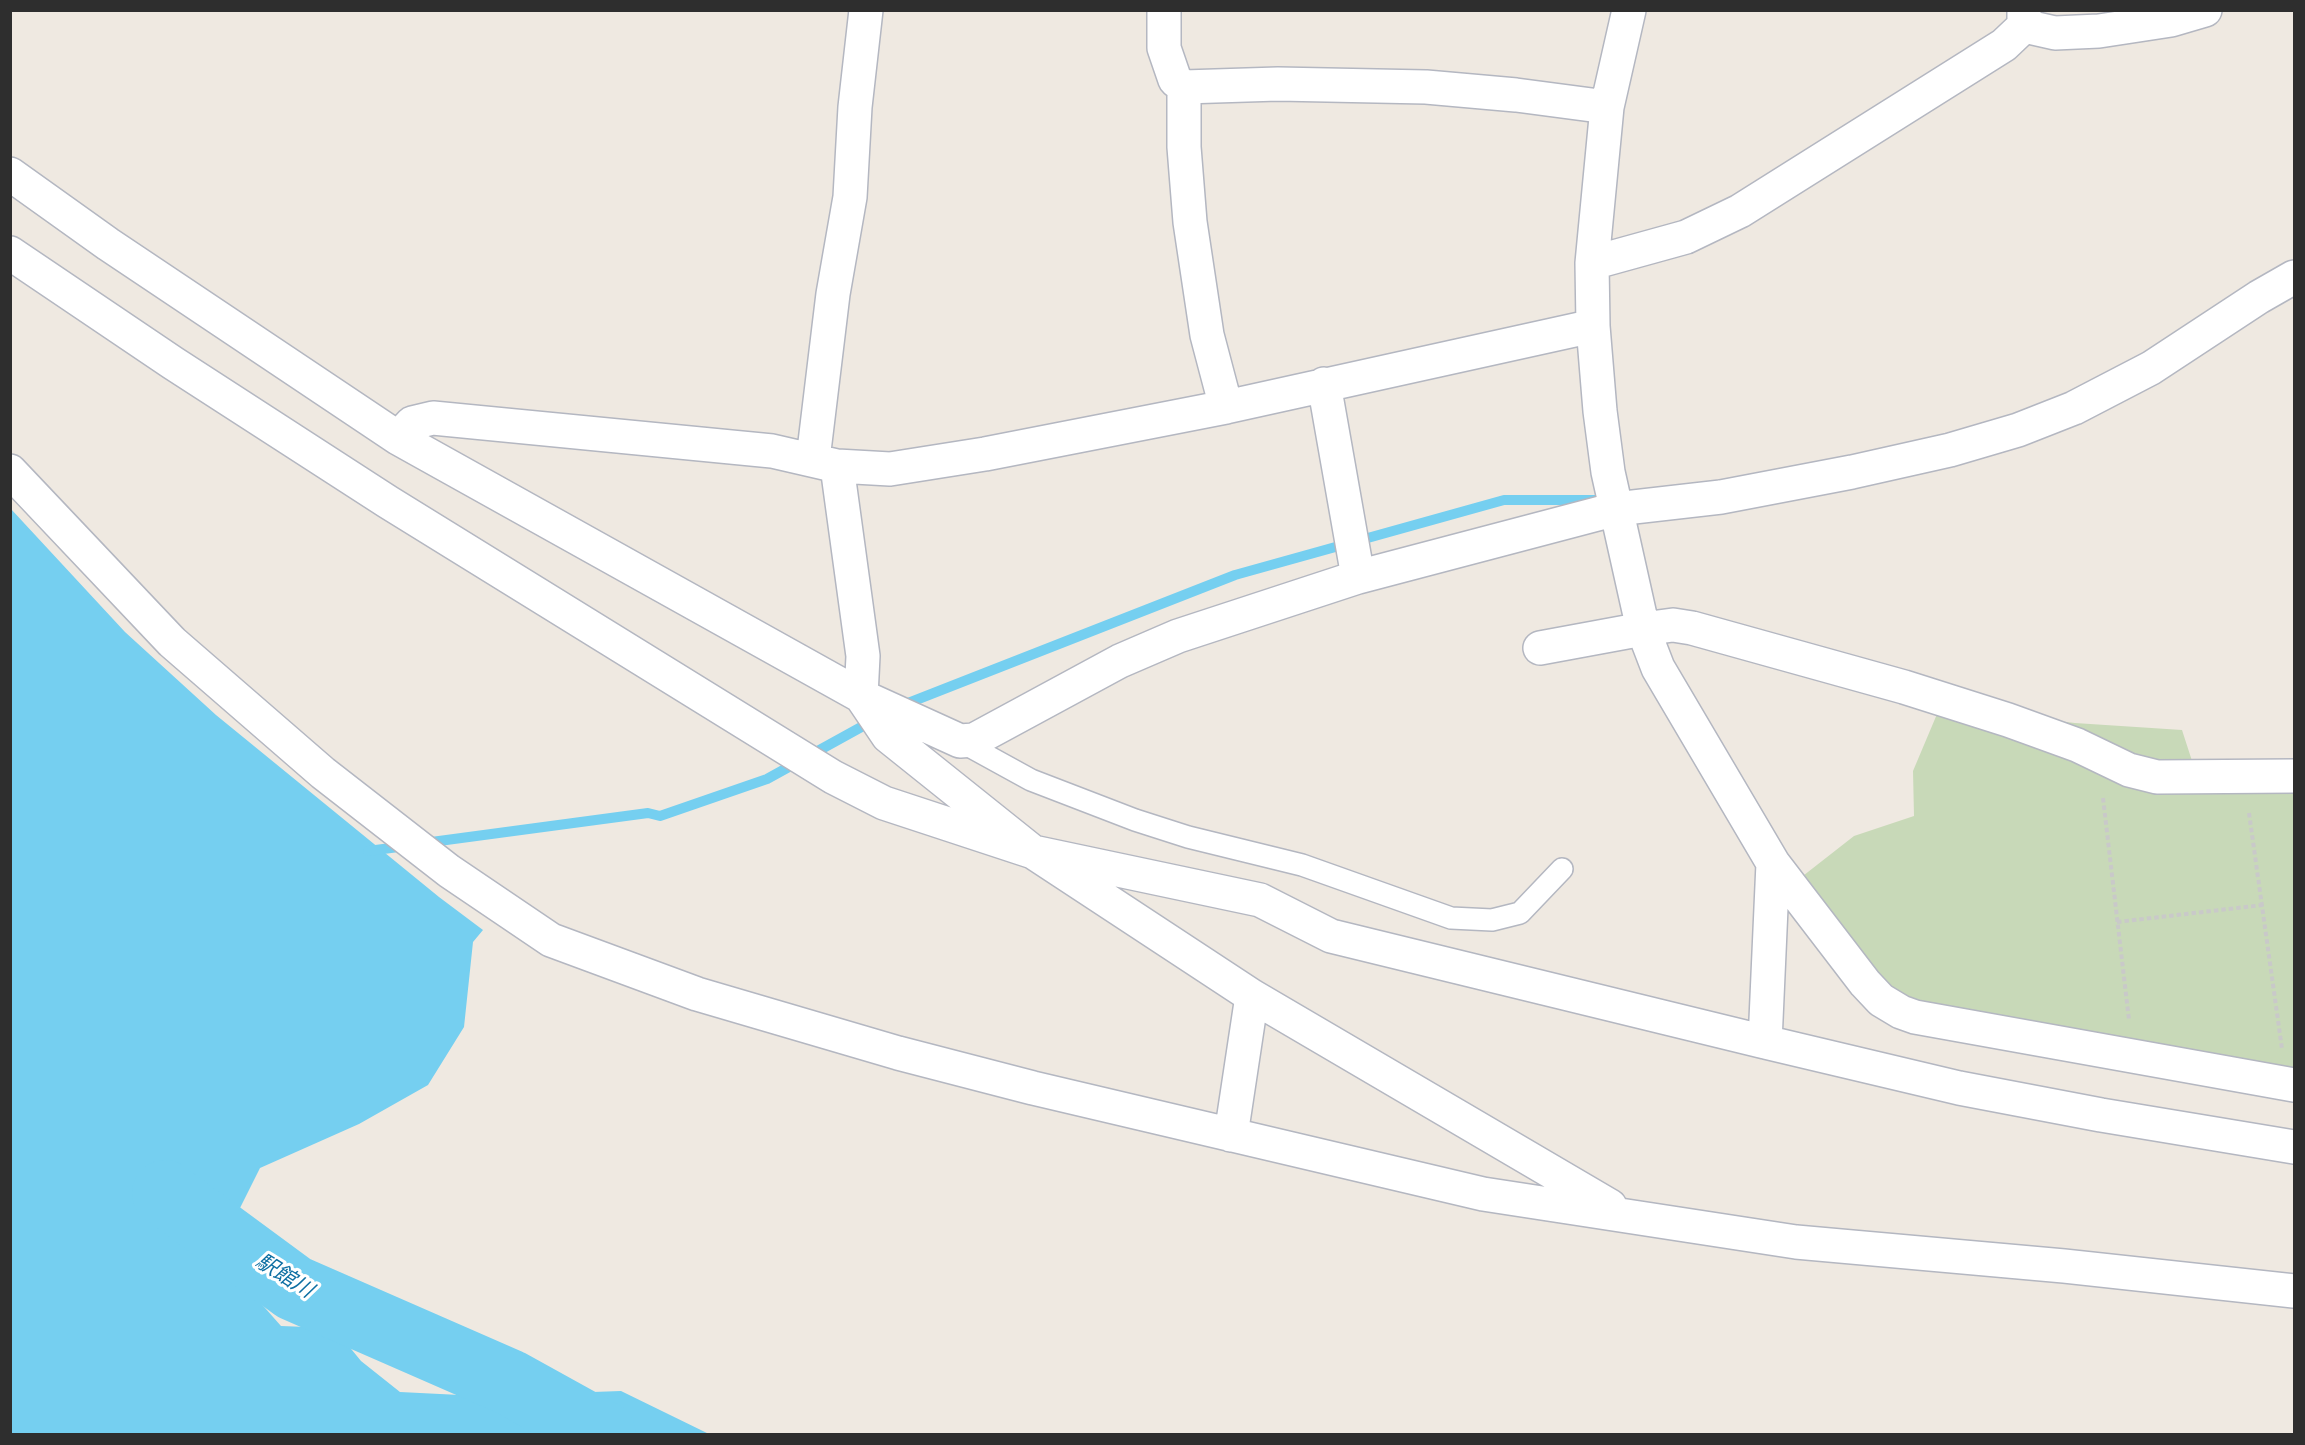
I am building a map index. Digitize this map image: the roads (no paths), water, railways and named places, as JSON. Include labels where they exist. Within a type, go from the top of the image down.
[{"type":"street","points":[[866,10],[855,107],[850,197],[833,294],[825,462],[863,656],[861,696],[888,736],[1033,852],[1252,996],[1627,1216]]},
{"type":"street","points":[[1164,10],[1164,48],[1175,80],[1184,87],[1278,84],[1426,87],[1516,94],[1607,107]]},
{"type":"street","points":[[1629,10],[1607,107],[1592,263],[1593,326],[1600,411],[1616,509],[1643,629],[1658,668],[1773,863],[1865,983],[1892,1008],[1915,1017],[2291,1084]]},
{"type":"street","points":[[1592,263],[1686,237],[1740,211],[2004,45],[2024,18],[2055,33],[2099,31],[2171,20],[2205,10]]},
{"type":"street","points":[[1184,87],[1184,147],[1190,222],[1207,335],[1226,407]]},
{"type":"street","points":[[10,174],[108,244],[398,438],[861,696],[960,741],[974,740],[1120,661],[1168,640],[1358,577],[1616,509],[1721,497],[1852,472],[1950,450],[2018,430],[2074,408],[2151,368],[2259,297],[2295,277]]},
{"type":"street","points":[[10,253],[173,363],[388,502],[833,777],[884,803],[1033,852],[1260,900],[1331,936],[1765,1042],[1959,1088],[2295,1146]]},
{"type":"street","points":[[398,438],[412,423],[433,418],[772,451],[825,462],[891,469],[985,454],[1226,407],[1593,326]]},
{"type":"street","points":[[1324,384],[1358,577]]},
{"type":"street","points":[[10,471],[190,657],[323,772],[449,871],[550,940],[698,994],[898,1053],[1483,1194],[1796,1242],[2064,1266],[2295,1291]]},
{"type":"street","points":[[1540,648],[1673,625],[1692,628],[1904,687],[2018,724],[2129,770],[2157,777],[2295,776]]},
{"type":"street","points":[[1765,1042],[1773,863]]},
{"type":"street","points":[[1231,1135],[1252,996]]},
{"type":"lane","points":[[960,741],[1031,780],[1135,820],[1188,837],[1302,865],[1451,918],[1492,920],[1520,913],[1562,869]]},
{"type":"water","points":[[11,509],[125,632],[216,715],[439,897],[483,930],[473,942],[464,1027],[428,1085],[359,1124],[260,1168],[239,1210],[239,1263],[258,1300],[281,1326],[334,1328],[361,1361],[400,1392],[480,1396],[621,1391],[709,1434],[11,1434]]},
{"type":"waterway","points":[[898,707],[1235,575],[1504,500],[1600,500]]},
{"type":"waterway","points":[[424,843],[648,813],[660,816],[767,779],[874,720]]},
{"type":"waterway","points":[[368,851],[406,846]]},
{"type":"waterway","name":"駅館川","points":[[165,1193],[294,1288],[509,1382],[603,1434]]}]
